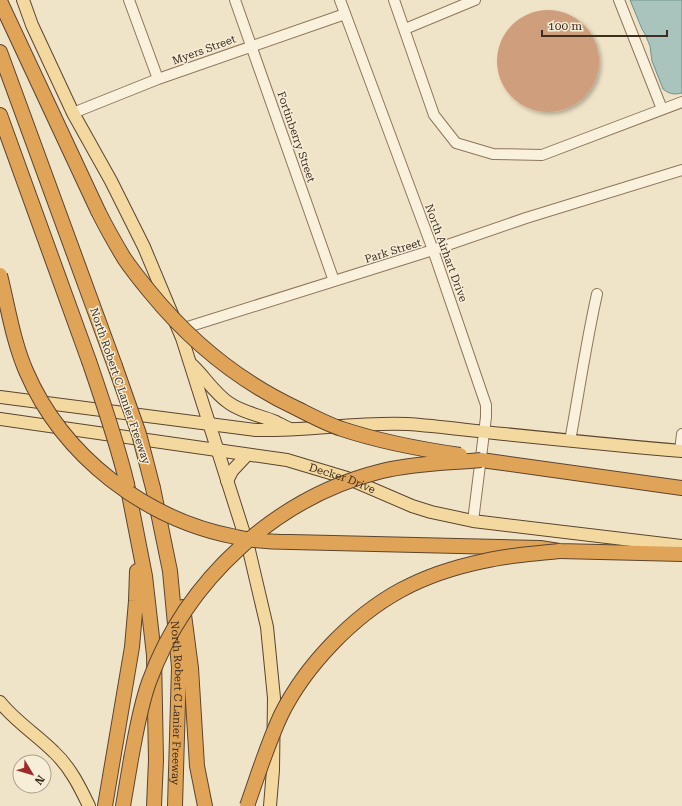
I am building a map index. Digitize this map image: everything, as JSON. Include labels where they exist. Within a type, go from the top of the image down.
[{"type":"highway","points":[[0,1],[98,211],[125,260],[177,324],[222,363],[246,380],[286,404],[340,428],[395,444],[482,460],[682,488]]},
{"type":"highway","name":"North Robert C Lanier Freeway","points":[[0,52],[115,366],[138,434],[153,488],[170,571],[179,667],[175,806]]},
{"type":"highway","name":"North Robert C Lanier Freeway","points":[[0,115],[104,403],[119,452],[137,530],[145,576],[154,655],[156,760],[154,806]]},
{"type":"highway","points":[[0,275],[20,355],[35,390],[47,409],[69,440],[93,465],[117,484],[152,507],[207,530],[236,537],[263,541],[540,548],[559,551]]},
{"type":"highway","points":[[124,806],[141,709],[157,663],[166,643],[187,608],[213,574],[233,553],[258,532],[289,511],[333,488],[360,477],[405,466],[482,460]]},
{"type":"highway","points":[[105,806],[134,633],[137,578],[137,530]]},
{"type":"highway","points":[[247,806],[265,754],[282,714],[314,664],[338,638],[359,619],[401,590],[448,570],[505,556],[559,551],[682,554]]},
{"type":"highway","points":[[170,571],[181,595],[188,637],[196,759],[205,806]]},
{"type":"main road","points":[[23,0],[32,24],[72,113],[112,181],[144,247],[178,330],[210,424],[217,451],[248,546],[266,627],[274,698],[273,770],[270,806]]},
{"type":"main road","points":[[189,362],[229,404],[291,430]]},
{"type":"main road","points":[[0,397],[256,430],[291,430],[352,425],[406,424],[681,451]]},
{"type":"main road","name":"Decker Drive","points":[[0,419],[287,460],[347,478],[412,506],[431,512],[472,521],[682,546]]},
{"type":"main road","points":[[227,481],[232,471],[247,455]]},
{"type":"main road","points":[[0,702],[56,753],[76,780],[89,806]]},
{"type":"street","points":[[129,0],[158,79]]},
{"type":"street","name":"Fortinberry Street","points":[[235,0],[334,281]]},
{"type":"street","name":"North Airhart Drive","points":[[340,0],[434,250],[486,405],[472,521]]},
{"type":"street","points":[[394,0],[434,115],[456,143],[493,154],[542,155],[682,102]]},
{"type":"street","points":[[405,29],[475,0]]},
{"type":"street","points":[[619,0],[662,110]]},
{"type":"street","name":"Myers Street","points":[[72,113],[158,79],[345,14]]},
{"type":"street","name":"Park Street","points":[[178,330],[434,250],[526,218],[682,170]]},
{"type":"street","points":[[570,441],[587,341],[597,294]]},
{"type":"street","points":[[681,451],[682,434]]},
{"type":"water","points":[[630,0],[682,0],[682,93],[672,94],[663,89],[652,61],[650,46]]},
{"type":"building","points":[[548,10],[568,14],[576,18],[584,25],[591,33],[595,41],[599,61],[595,81],[591,89],[584,97],[576,104],[568,108],[548,112],[528,108],[520,104],[512,97],[505,89],[501,81],[497,61],[501,41],[505,33],[512,25],[520,18],[528,14]]}]
